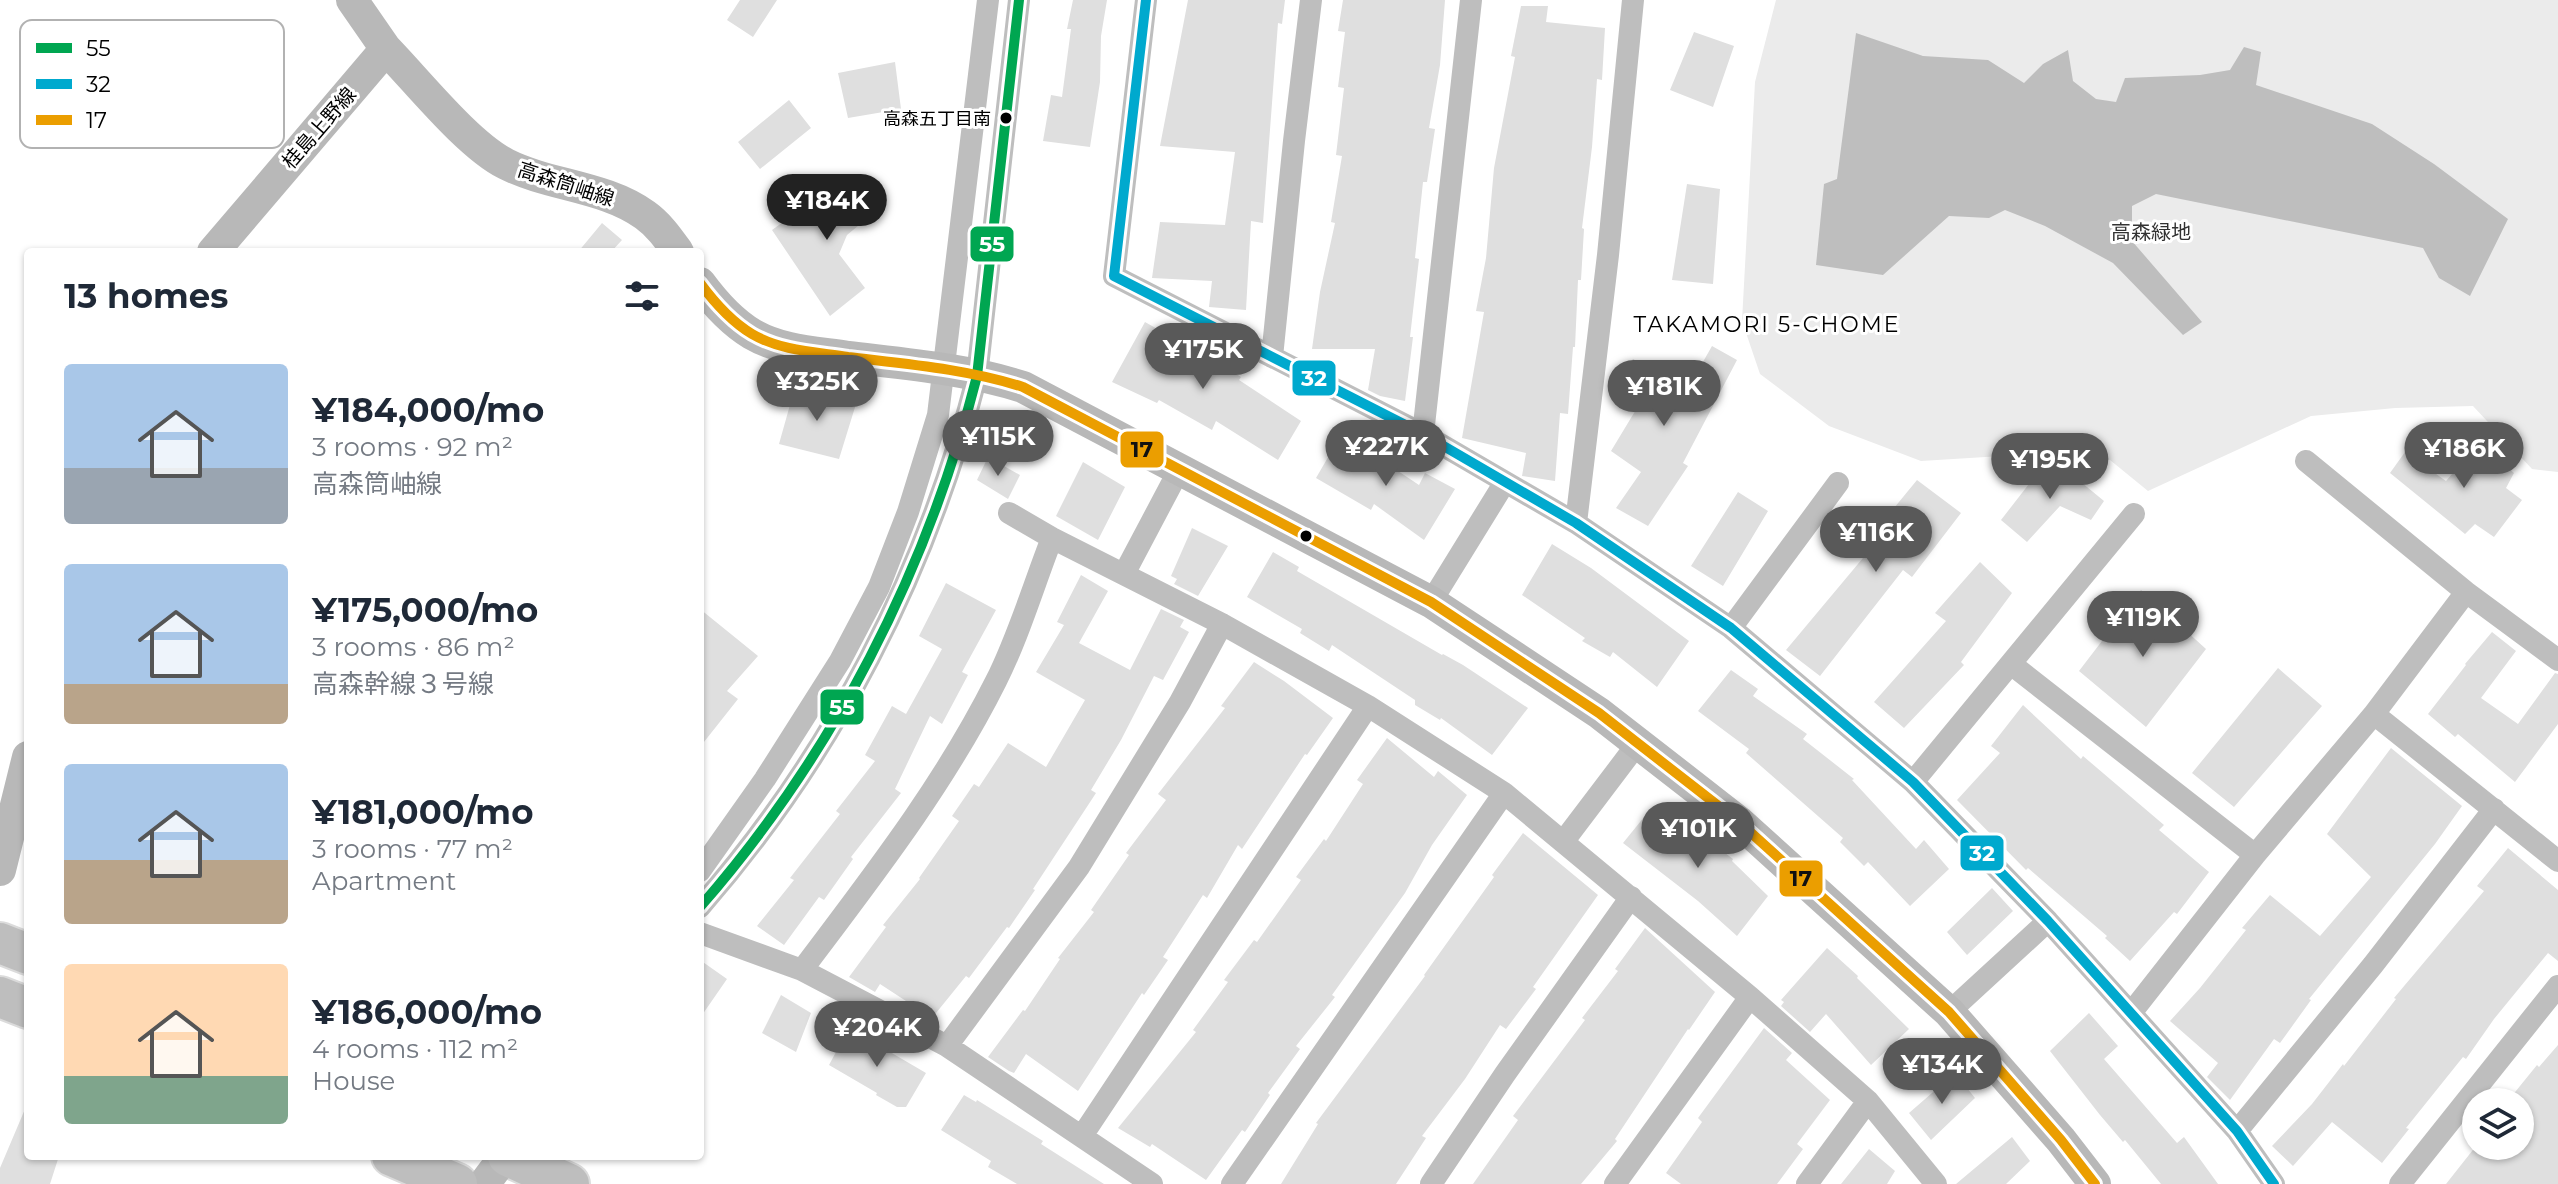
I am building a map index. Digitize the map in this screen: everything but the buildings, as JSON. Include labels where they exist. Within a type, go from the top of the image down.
[{"type":"highway","points":[[0,997],[24,1006]]},
{"type":"highway","points":[[401,1160],[457,1184]]},
{"type":"highway","points":[[516,1160],[569,1184]]},
{"type":"street","points":[[352,0],[386,49]]},
{"type":"street","points":[[704,865],[765,779],[840,661],[879,587],[908,512],[938,415],[988,0]]},
{"type":"street","points":[[704,902],[791,791],[850,696],[901,597],[938,505],[977,376],[1019,0]]},
{"type":"street","points":[[1146,0],[1114,276],[1423,434],[1576,523],[1731,628],[1913,782],[2048,921],[2237,1131],[2274,1184]]},
{"type":"street","points":[[1272,357],[1311,0]]},
{"type":"street","points":[[1423,434],[1471,0]]},
{"type":"street","points":[[1576,523],[1608,255],[1633,0]]},
{"type":"street","name":"桂島上野線","points":[[216,248],[386,49]]},
{"type":"street","name":"高森筒岫線","points":[[386,49],[475,142],[504,163],[625,204],[645,215],[665,233],[675,248]]},
{"type":"street","points":[[704,288],[726,313],[753,335],[786,348],[943,370],[1023,387],[1431,602],[1599,713],[1739,822],[1949,1012],[2061,1140],[2095,1184]]},
{"type":"street","points":[[2306,461],[2466,592],[2558,660]]},
{"type":"street","points":[[1124,574],[1179,470]]},
{"type":"street","points":[[1431,602],[1505,482]]},
{"type":"street","points":[[1731,628],[1838,483]]},
{"type":"street","points":[[1009,513],[1222,624],[1368,706],[1504,793],[1750,997],[1868,1101],[1936,1184]]},
{"type":"street","points":[[1913,782],[2134,514]]},
{"type":"street","points":[[802,970],[890,853],[953,759],[997,678],[1052,538]]},
{"type":"street","points":[[2131,1013],[2255,855],[2374,714],[2466,592]]},
{"type":"street","points":[[947,1046],[1079,867],[1180,702],[1222,624]]},
{"type":"street","points":[[2011,664],[2255,855]]},
{"type":"street","points":[[1082,1136],[1368,706]]},
{"type":"street","points":[[2374,714],[2558,861]]},
{"type":"street","points":[[1563,842],[1638,743]]},
{"type":"street","points":[[2,852],[24,772]]},
{"type":"street","points":[[1232,1184],[1504,793]]},
{"type":"street","points":[[2237,1131],[2373,965],[2494,809]]},
{"type":"street","points":[[1431,1184],[1631,897]]},
{"type":"street","points":[[1949,1012],[2048,921]]},
{"type":"street","points":[[704,934],[802,970],[947,1046],[1152,1184]]},
{"type":"street","points":[[2400,1184],[2558,986]]},
{"type":"street","points":[[1615,1184],[1750,997]]},
{"type":"street","points":[[1807,1184],[1868,1101]]},
{"type":"street","points":[[484,1184],[504,1160]]},
{"type":"green space","name":"高森緑地","points":[[1776,0],[2558,0],[2558,472],[2532,469],[2473,406],[2395,408],[2311,416],[2148,491],[2110,460],[2048,453],[1921,461],[1829,426],[1760,374],[1742,321],[1755,82]]},
{"type":"shaded area","points":[[1856,33],[1923,56],[1988,60],[2024,83],[2043,64],[2068,50],[2073,81],[2096,99],[2116,102],[2125,78],[2200,75],[2230,70],[2244,47],[2261,52],[2256,85],[2372,124],[2434,164],[2508,219],[2470,296],[2439,278],[2423,248],[2156,194],[2132,206],[2132,241],[2202,322],[2183,335],[2113,263],[2045,226],[2005,210],[1989,218],[1949,216],[1883,275],[1816,265],[1824,184],[1837,179]]},
{"type":"transit line","name":"55","points":[[704,902],[748,849],[792,787],[833,724],[870,658],[931,520],[956,449],[977,376],[1019,0]]},
{"type":"transit line","name":"32","points":[[1146,0],[1114,276],[1423,434],[1576,523],[1731,628],[1913,782],[2048,921],[2237,1131],[2274,1184]]},
{"type":"transit line","name":"17","points":[[704,288],[737,324],[775,344],[811,352],[958,371],[1023,387],[1431,602],[1599,713],[1739,822],[1949,1012],[2061,1140],[2095,1184]]},
{"type":"place","name":"高森五丁目南","points":[[1006,118]]},
{"type":"district","name":"TAKAMORI 5-CHOME","points":[[1767,324]]}]
